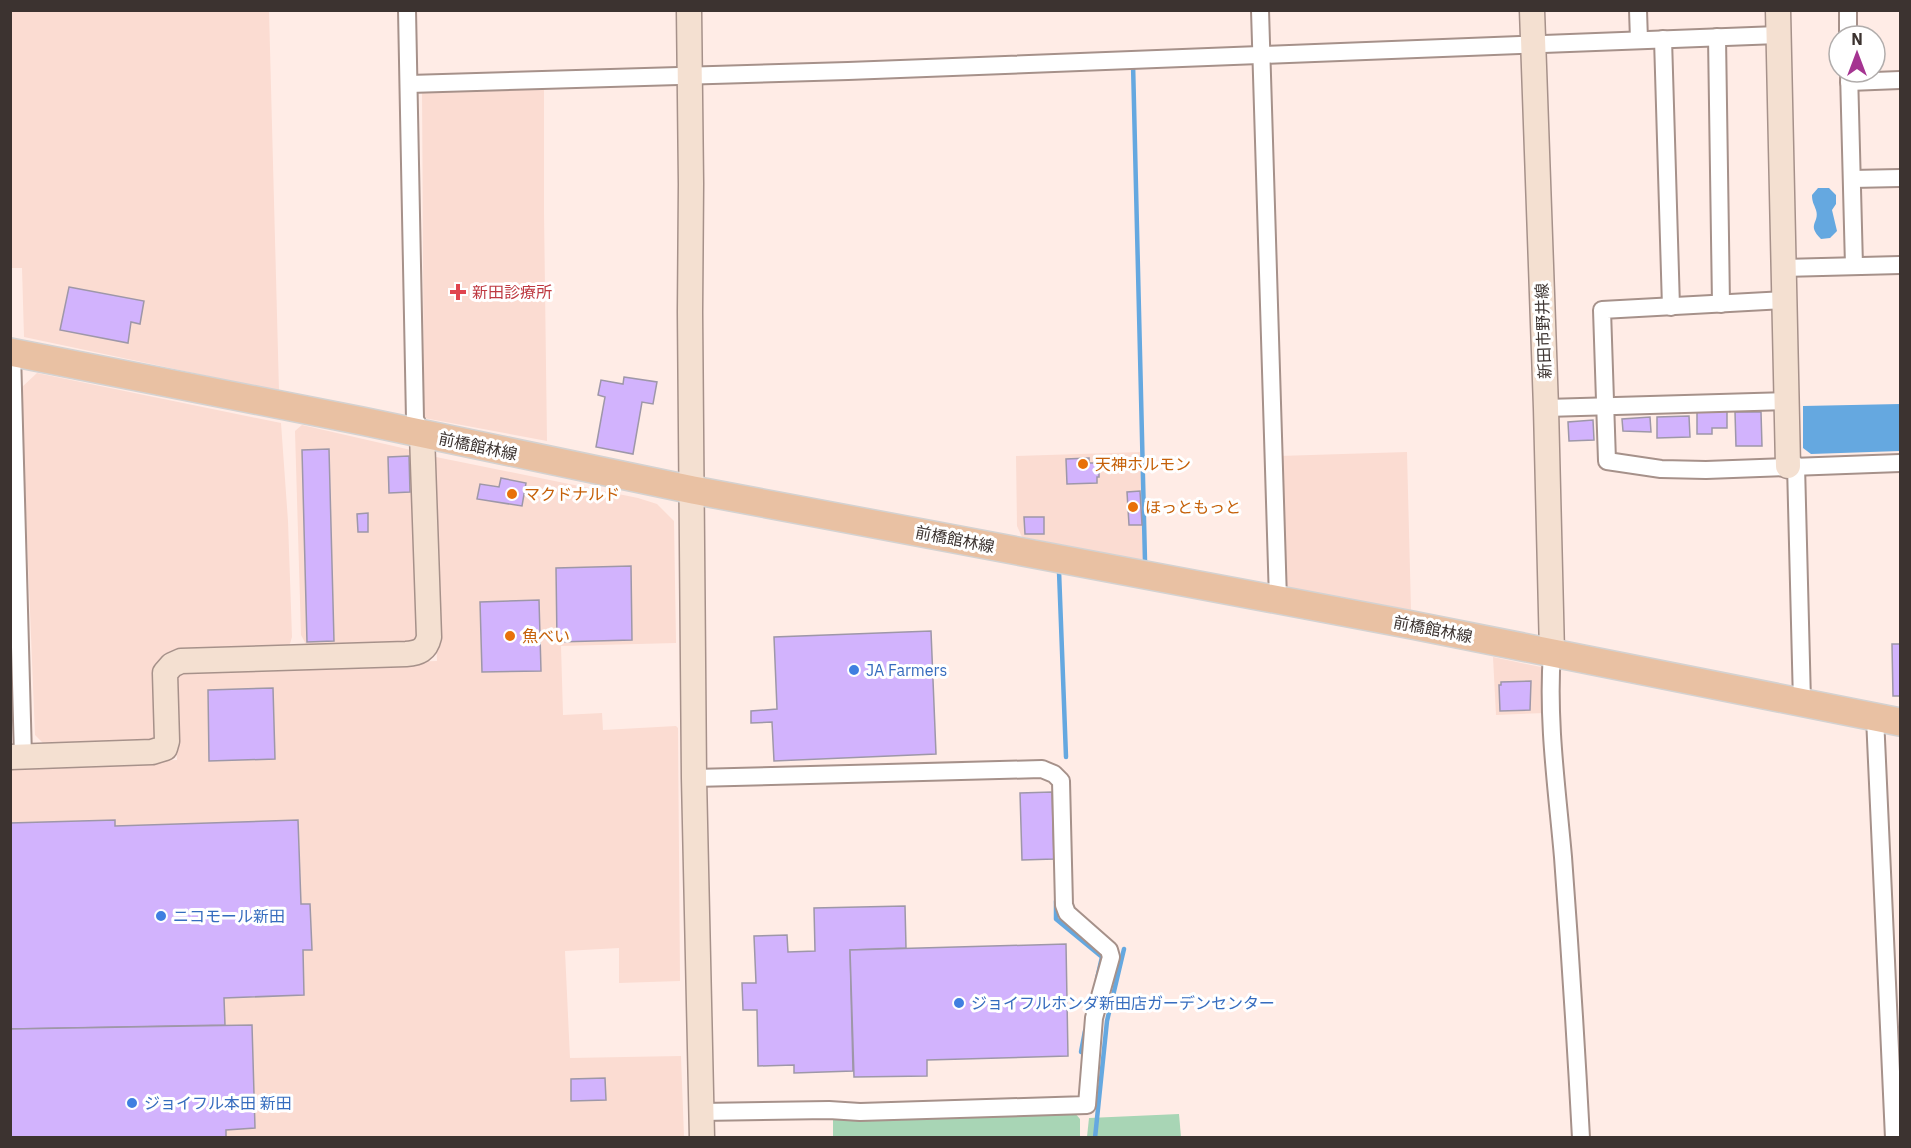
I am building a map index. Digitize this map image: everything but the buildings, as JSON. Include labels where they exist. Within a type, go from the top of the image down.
[{"type":"main road","name":"前橋館林線","points":[[11,353],[693,490],[1552,652],[1888,719]]},
{"type":"street","points":[[11,353],[17,757],[152,752],[165,748],[167,741],[165,673],[172,665],[181,661],[406,654],[423,650],[429,637],[422,434],[415,419],[407,10]]},
{"type":"street","points":[[689,10],[694,778],[702,1137]]},
{"type":"street","points":[[1260,10],[1278,600]]},
{"type":"street","name":"新田市野井線","points":[[1532,10],[1552,652]]},
{"type":"street","points":[[1638,10],[1639,40]]},
{"type":"street","points":[[1778,10],[1787,400],[1802,702]]},
{"type":"street","points":[[409,84],[691,77],[1778,35]]},
{"type":"street","points":[[1717,37],[1721,304]]},
{"type":"street","points":[[1662,39],[1671,307]]},
{"type":"street","points":[[1849,84],[1854,266]]},
{"type":"street","points":[[1852,179],[1900,178]]},
{"type":"street","points":[[1784,268],[1900,265]]},
{"type":"street","points":[[1784,300],[1602,310],[1607,461],[1661,469],[1706,470],[1900,463]]},
{"type":"street","points":[[1546,408],[1787,400]]},
{"type":"street","points":[[1552,652],[1553,739],[1568,917],[1581,1137]]},
{"type":"street","points":[[1888,719],[1894,1137]]},
{"type":"street","points":[[694,778],[1042,769],[1054,774],[1061,781],[1064,905],[1067,913],[1109,950],[1111,957],[1094,1018],[1087,1106],[869,1112],[829,1110],[700,1112]]},
{"type":"shaded area","points":[[10,11],[269,11],[279,391],[24,337],[22,268],[10,268]]},
{"type":"shaded area","points":[[422,88],[544,88],[547,441],[424,418]]},
{"type":"shaded area","points":[[37,373],[281,423],[288,521],[292,637],[289,647],[170,654],[159,734],[149,741],[44,744],[35,735],[21,388]]},
{"type":"shaded area","points":[[302,425],[411,450],[418,635],[409,643],[307,646],[301,635],[295,431]]},
{"type":"shaded area","points":[[1142,452],[1145,561],[1022,537],[1017,526],[1016,456]]},
{"type":"shaded area","points":[[1407,452],[1411,610],[1282,587],[1279,456]]},
{"type":"shaded area","points":[[436,457],[638,498],[657,504],[674,521],[676,643],[561,646],[563,715],[602,713],[603,730],[676,726],[678,728],[680,981],[619,983],[619,948],[565,951],[570,1058],[681,1056],[684,1137],[11,1138],[11,766],[177,760],[174,679],[183,669],[437,661],[431,462]]},
{"type":"shaded area","points":[[1493,657],[1541,667],[1544,671],[1545,713],[1496,715]]},
{"type":"green space","points":[[1074,1112],[1080,1119],[1080,1138],[833,1138],[833,1117],[860,1120]]},
{"type":"green space","points":[[1179,1114],[1181,1137],[1087,1137],[1089,1118]]},
{"type":"water","points":[[1818,188],[1829,188],[1836,195],[1836,204],[1832,210],[1837,231],[1830,238],[1821,239],[1814,230],[1817,214],[1812,195]]},
{"type":"water","points":[[1900,404],[1900,451],[1811,454],[1803,448],[1803,406]]},
{"type":"waterway","points":[[1133,63],[1145,561]]},
{"type":"waterway","points":[[1059,571],[1066,757]]},
{"type":"waterway","points":[[1056,901],[1056,919],[1102,957],[1097,979]]},
{"type":"waterway","points":[[1095,1138],[1107,1021],[1124,949]]},
{"type":"waterway","points":[[1081,1052],[1085,1031]]},
{"type":"place","name":"新田診療所","points":[[458,292]]},
{"type":"place","name":"天神ホルモン","points":[[1083,464]]},
{"type":"place","name":"マクドナルド","points":[[512,494]]},
{"type":"place","name":"ほっともっと","points":[[1133,507]]},
{"type":"place","name":"魚べい","points":[[510,636]]},
{"type":"place","name":"JA Farmers","points":[[854,670]]},
{"type":"place","name":"ニコモール新田","points":[[161,916]]},
{"type":"place","name":"ジョイフルホンダ新田店ガーデンセンター","points":[[959,1003]]},
{"type":"place","name":"ジョイフル本田 新田","points":[[132,1103]]}]
